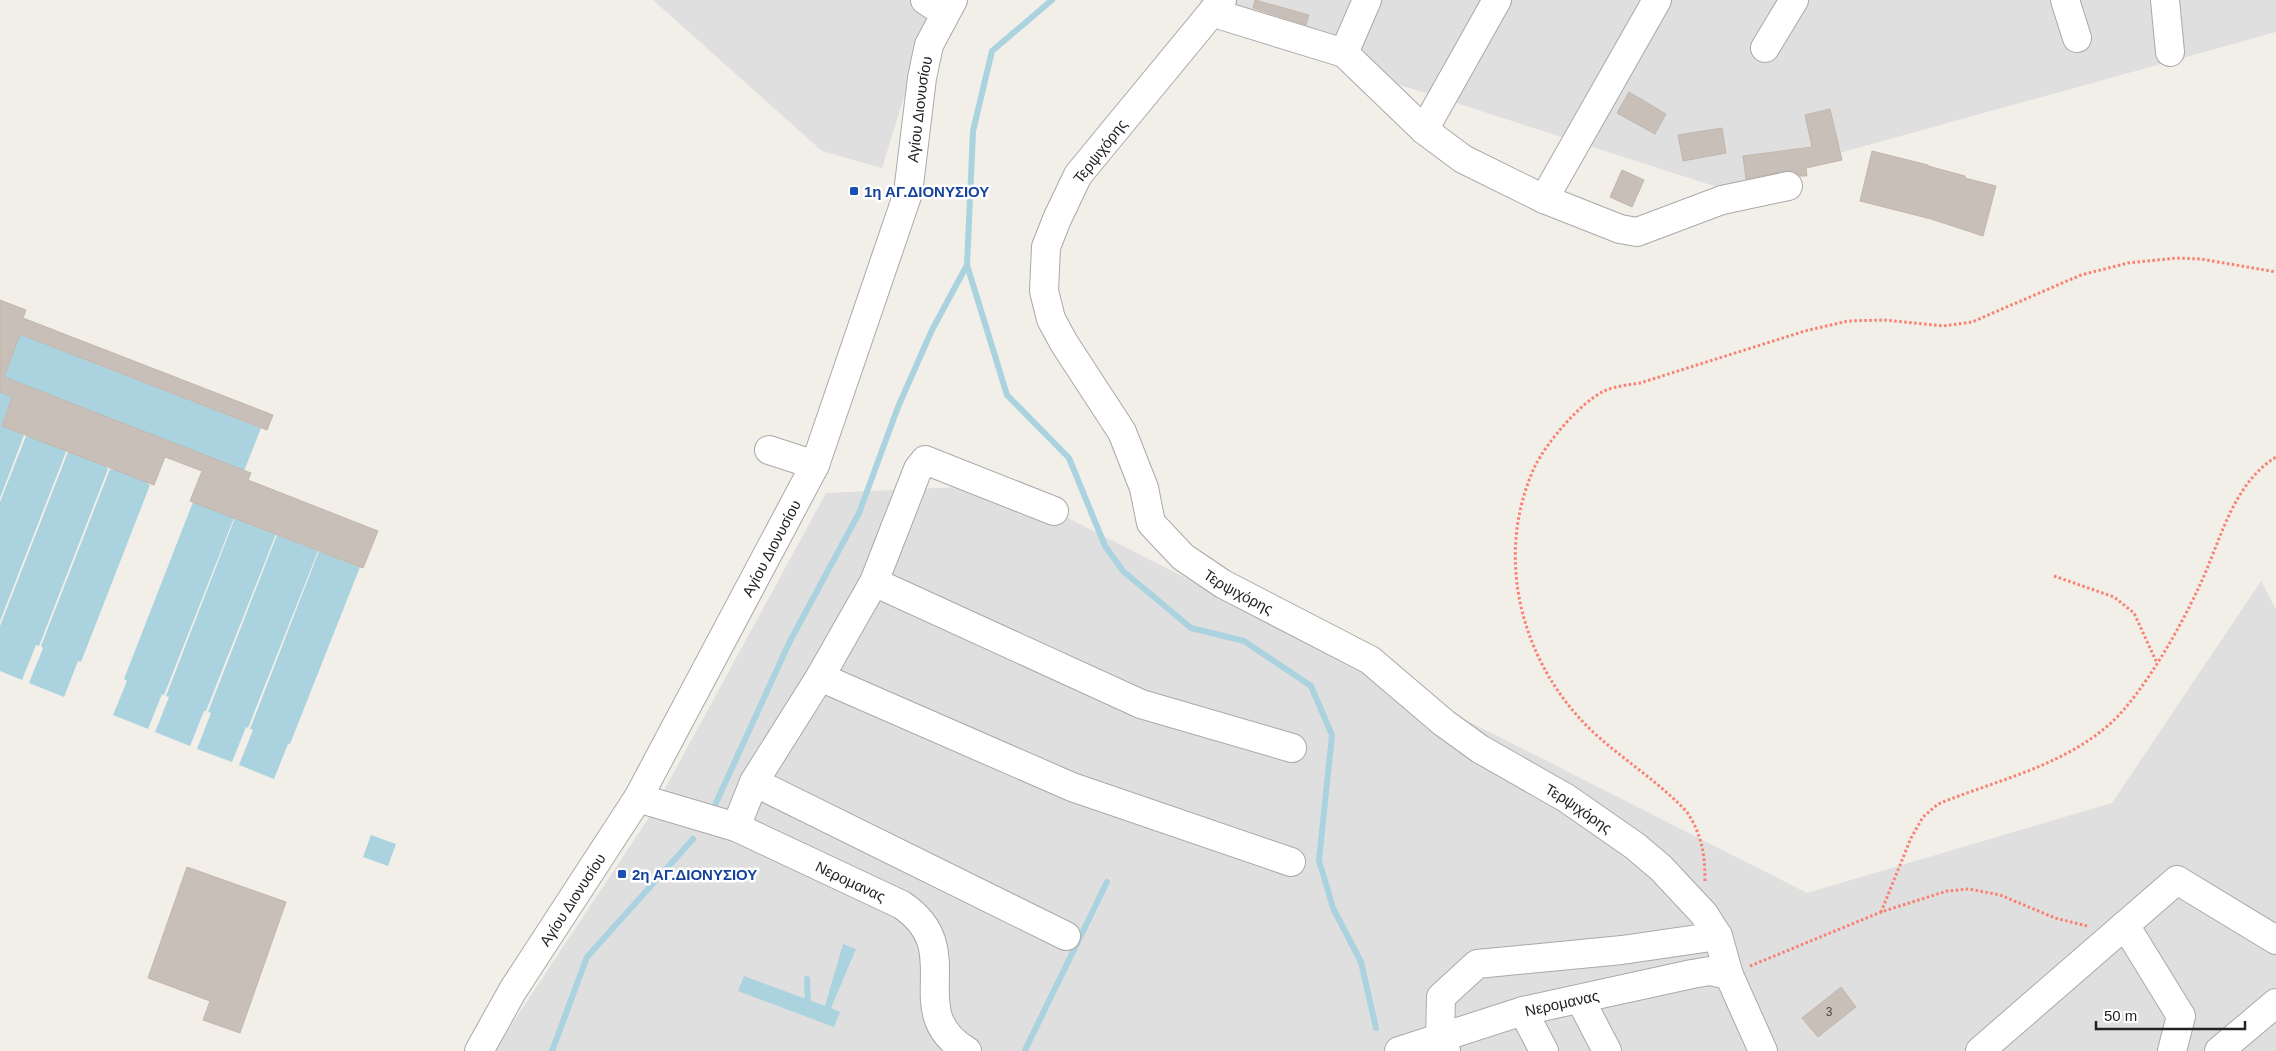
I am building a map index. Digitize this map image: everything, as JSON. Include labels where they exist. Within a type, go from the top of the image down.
[{"type":"street","points":[[1344,53],[1368,0]]},
{"type":"street","points":[[1424,130],[1496,0]]},
{"type":"street","points":[[1544,199],[1657,0]]},
{"type":"street","points":[[1765,48],[1794,0]]},
{"type":"street","points":[[2065,0],[2077,38]]},
{"type":"street","points":[[2165,0],[2170,52]]},
{"type":"street","name":"Αγίου Διονυσίου","points":[[479,1051],[513,990],[638,798],[815,466],[908,193],[922,78],[941,4]]},
{"type":"street","points":[[1218,7],[1344,53],[1424,130],[1463,159],[1544,199],[1620,229],[1637,232],[1722,200],[1788,186]]},
{"type":"street","name":"Τερψιχόρης","points":[[1218,7],[1078,175],[1056,219],[1046,247],[1044,291],[1051,319],[1064,343],[1122,432],[1144,488],[1152,523],[1183,557],[1223,584],[1370,660],[1444,724],[1480,750],[1566,798],[1635,846],[1660,868],[1700,911],[1718,936],[1729,975],[1763,1051]]},
{"type":"street","points":[[770,450],[815,466]]},
{"type":"street","points":[[736,826],[754,782],[820,677],[874,582],[918,469],[925,460],[1054,511]]},
{"type":"street","points":[[874,582],[1141,704],[1292,748]]},
{"type":"street","points":[[820,677],[1072,787],[1291,862]]},
{"type":"street","points":[[754,782],[1066,936]]},
{"type":"street","name":"Νερομανας","points":[[638,798],[736,826],[902,905],[916,915],[927,928],[933,945],[936,966],[935,1010],[940,1026],[951,1040],[967,1051]]},
{"type":"street","points":[[1980,1051],[2177,880],[2276,940]]},
{"type":"street","points":[[2121,928],[2181,1016],[2172,1051]]},
{"type":"street","points":[[1443,1045],[1441,997],[1477,964],[1622,950],[1718,936]]},
{"type":"street","name":"Νερομανας","points":[[1400,1051],[1443,1045],[1523,1011],[1692,974],[1710,972],[1729,975]]},
{"type":"street","points":[[1580,999],[1606,1051]]},
{"type":"street","points":[[2219,1051],[2276,1003]]},
{"type":"street","points":[[1523,1011],[1544,1051]]},
{"type":"path","points":[[1700,911],[1704,906],[1705,896],[1705,858],[1695,824],[1677,801],[1610,746],[1576,713],[1550,678],[1531,642],[1524,621],[1518,600],[1515,573],[1518,522],[1529,480],[1554,437],[1592,399],[1612,388],[1640,382],[1805,332],[1848,321],[1884,320],[1943,326],[1972,322],[2080,275],[2104,268],[2152,259],[2201,259],[2276,272]]},
{"type":"path","points":[[1881,912],[1911,838],[1923,817],[1938,804],[2034,768],[2091,740],[2113,720],[2141,687],[2199,588],[2232,510],[2250,480],[2262,467],[2276,457]]},
{"type":"path","points":[[2054,576],[2114,597],[2134,613],[2156,662]]},
{"type":"path","points":[[1729,975],[1881,912],[1947,891],[1969,889],[2000,895],[2055,918],[2121,928]]},
{"type":"shaded area","points":[[653,0],[934,0],[882,168],[822,151]]},
{"type":"shaded area","points":[[1199,0],[2276,0],[2276,32],[1717,187],[1223,28]]},
{"type":"shaded area","points":[[1003,485],[1807,893],[2112,803],[2261,581],[2276,610],[2276,1051],[494,1051],[650,816],[826,493]]},
{"type":"water","points":[[20,334],[261,428],[244,471],[4,377]]},
{"type":"water","points":[[0,392],[12,397],[2,425],[6,427],[33,405],[22,434],[24,435],[0,498]]},
{"type":"water","points":[[40,408],[75,422],[64,450],[66,452],[0,621],[0,502],[26,436],[29,437]]},
{"type":"water","points":[[82,424],[86,458],[90,460],[117,438],[106,467],[108,469],[39,646],[36,645],[22,680],[0,671],[0,626],[68,452],[70,453]]},
{"type":"water","points":[[124,441],[128,475],[133,477],[159,455],[148,484],[150,485],[81,662],[78,661],[64,697],[29,683],[43,648],[41,646],[110,469],[113,470]]},
{"type":"water","points":[[193,502],[234,518],[164,695],[162,694],[148,729],[113,715],[127,681],[124,679]]},
{"type":"water","points":[[235,518],[276,534],[206,711],[204,711],[190,746],[155,732],[169,697],[166,696]]},
{"type":"water","points":[[277,535],[318,551],[248,728],[246,727],[232,762],[197,749],[211,713],[208,712]]},
{"type":"water","points":[[319,551],[360,567],[290,744],[288,744],[274,779],[239,765],[253,730],[250,729]]},
{"type":"water","points":[[371,835],[396,844],[388,866],[363,857]]},
{"type":"water","points":[[843,944],[856,949],[831,1008],[840,1012],[834,1027],[738,991],[744,976],[825,1006]]},
{"type":"building","points":[[1255,0],[1309,15],[1306,25],[1253,8]]},
{"type":"building","points":[[1629,92],[1666,114],[1655,134],[1617,113]]},
{"type":"building","points":[[1830,109],[1842,160],[1806,168],[1807,176],[1800,176],[1793,171],[1785,171],[1746,179],[1743,156],[1812,147],[1805,115]]},
{"type":"building","points":[[1722,128],[1726,153],[1683,161],[1678,135]]},
{"type":"building","points":[[1872,151],[1928,165],[1965,176],[1965,178],[1996,186],[1983,236],[1931,219],[1860,201]]},
{"type":"building","points":[[1622,170],[1644,180],[1632,207],[1610,197]]},
{"type":"building","points":[[0,300],[26,310],[23,318],[273,415],[267,430],[20,334],[4,377],[251,473],[248,480],[378,531],[363,568],[190,501],[202,471],[165,457],[154,485],[2,426],[12,397],[0,392]]},
{"type":"building","points":[[187,867],[286,902],[240,1033],[203,1020],[210,1001],[148,978]]},
{"type":"building","points":[[1841,987],[1856,1007],[1818,1037],[1802,1018]]},
{"type":"waterway","points":[[715,805],[790,641],[859,513],[898,407],[932,330],[967,265],[973,131],[992,51],[1052,0]]},
{"type":"waterway","points":[[967,265],[1007,395],[1069,458],[1105,546],[1123,571],[1191,628],[1244,641],[1311,686],[1332,735],[1319,860],[1333,908],[1361,962],[1376,1028]]},
{"type":"waterway","points":[[552,1051],[587,957],[693,839]]},
{"type":"waterway","points":[[1025,1050],[1107,882]]},
{"type":"waterway","points":[[807,979],[808,1007]]},
{"type":"place","name":"1η ΑΓ.ΔΙΟΝΥΣΙΟΥ","points":[[854,191]]},
{"type":"place","name":"2η ΑΓ.ΔΙΟΝΥΣΙΟΥ","points":[[622,874]]}]
